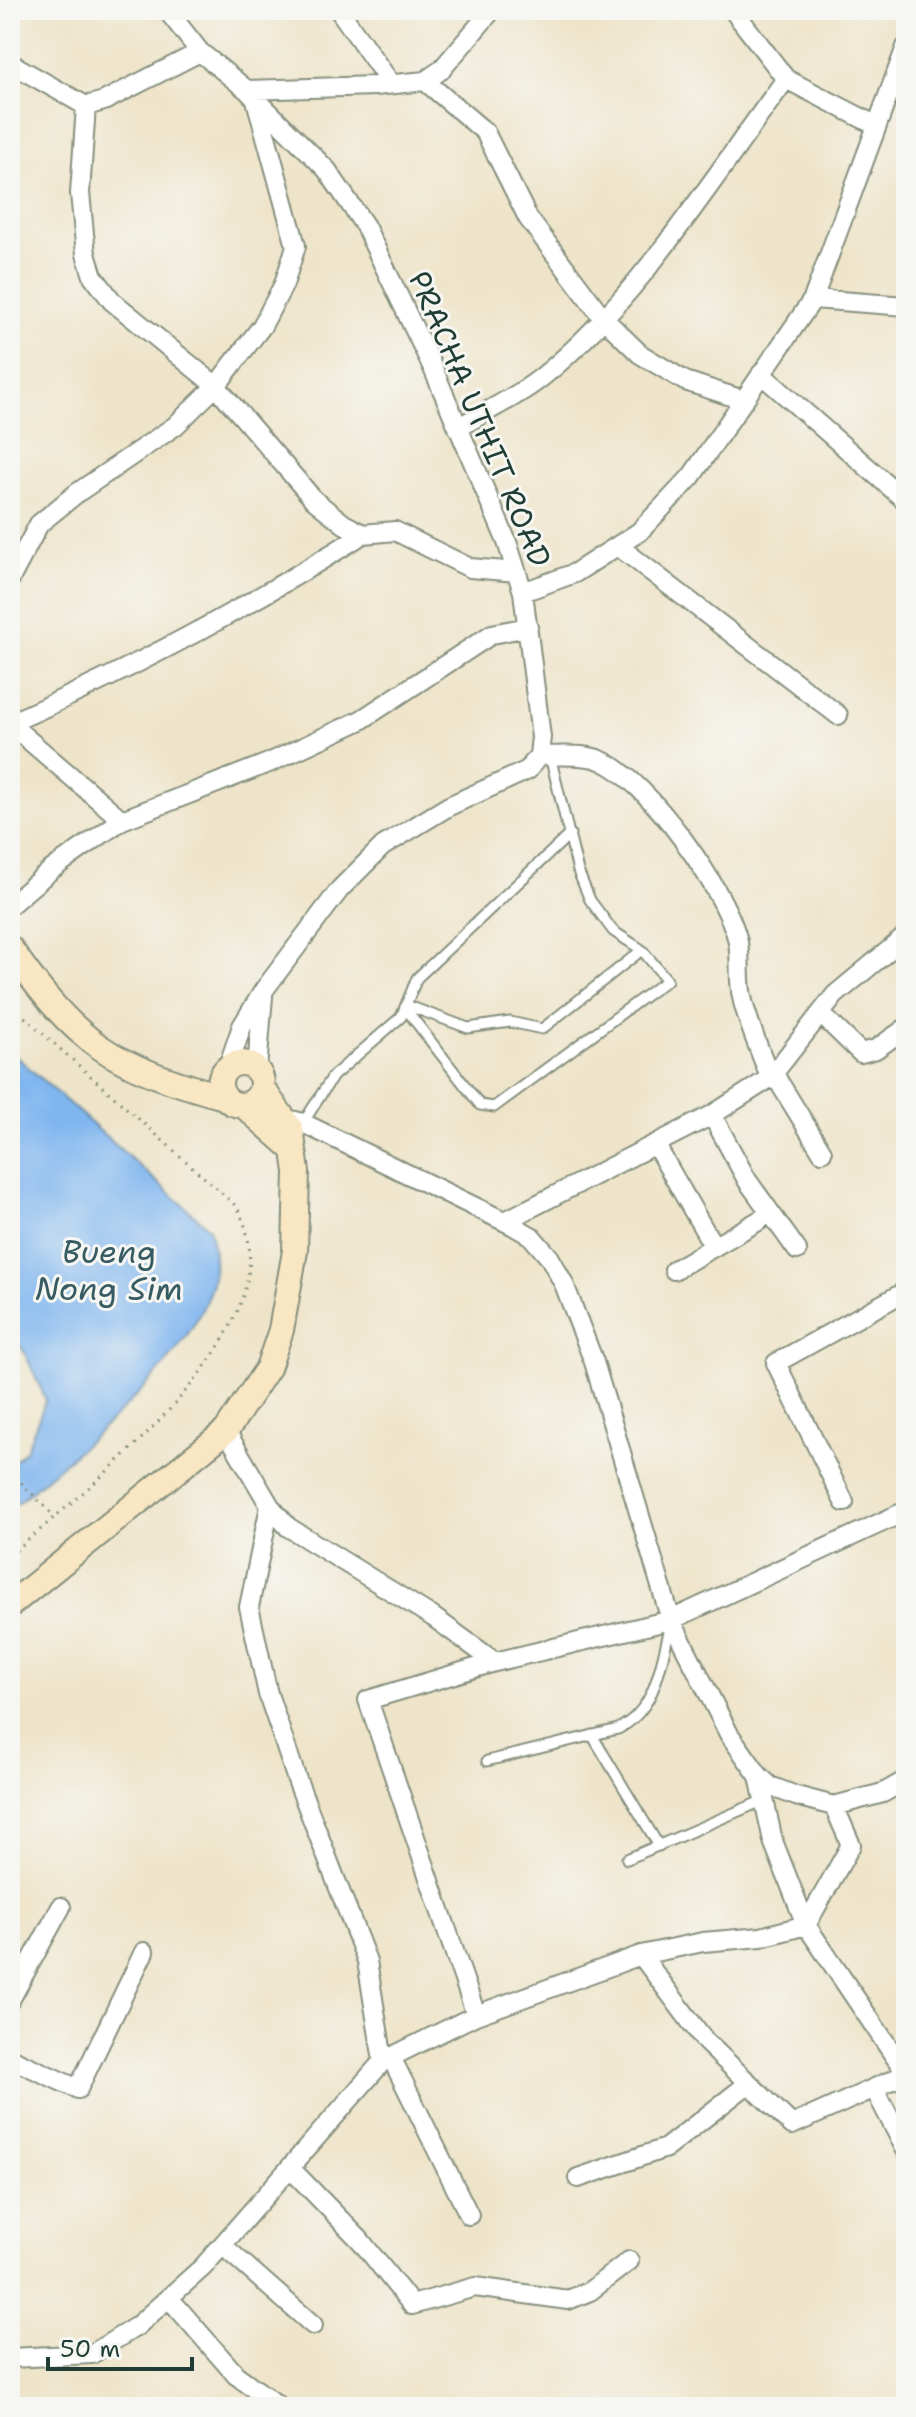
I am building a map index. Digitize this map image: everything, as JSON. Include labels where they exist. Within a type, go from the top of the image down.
[{"type":"street","name":"PRACHA UTHIT ROAD","points":[[167,10],[200,52],[251,94],[327,170],[365,226],[458,428],[517,572],[523,592],[544,755]]},
{"type":"street","points":[[339,10],[391,84]]},
{"type":"street","points":[[10,579],[39,524],[77,493],[175,426],[216,386],[262,326],[284,284],[296,246],[251,94],[425,81],[441,70],[492,10]]},
{"type":"street","points":[[733,10],[786,79],[877,126]]},
{"type":"street","points":[[523,592],[575,573],[639,532],[691,477],[813,299],[906,47]]},
{"type":"street","points":[[10,63],[86,106],[104,101],[200,52]]},
{"type":"street","points":[[458,428],[542,378],[603,318],[660,249],[786,79]]},
{"type":"street","points":[[425,81],[485,132],[528,218],[603,318],[640,354],[685,381],[743,400]]},
{"type":"street","points":[[86,106],[80,193],[86,254],[93,276],[112,301],[216,386],[314,500],[344,524],[363,534]]},
{"type":"street","points":[[813,299],[906,306]]},
{"type":"street","points":[[761,374],[906,501]]},
{"type":"street","points":[[122,820],[10,724],[91,687],[262,596],[363,534],[395,531],[470,568],[517,572]]},
{"type":"street","points":[[618,546],[838,715]]},
{"type":"street","points":[[10,905],[51,870],[122,820],[271,762],[361,720],[492,634],[528,627]]},
{"type":"street","points":[[294,1150],[219,1084],[242,1026],[264,990],[340,889],[383,846],[449,806],[528,770],[544,755],[596,758],[615,767],[652,799],[700,865],[728,915],[738,942],[742,996],[772,1076],[822,1152]]},
{"type":"street","points":[[505,1221],[712,1115],[772,1076],[835,995],[906,936]]},
{"type":"street","points":[[10,948],[37,988],[77,1031],[111,1058],[166,1081],[294,1120],[531,1236],[550,1258],[564,1284],[594,1362],[671,1620],[729,1734],[759,1776],[783,1791],[834,1806],[883,1793],[906,1780]]},
{"type":"street","points":[[241,1106],[256,1099],[264,990]]},
{"type":"street","points":[[821,1014],[861,1053],[876,1049],[906,1028]]},
{"type":"street","points":[[166,1081],[226,1070],[239,1063],[259,1079],[294,1120]]},
{"type":"street","points":[[712,1115],[747,1180],[797,1250]]},
{"type":"street","points":[[10,1605],[226,1431],[268,1368],[281,1330],[295,1251],[291,1129],[294,1120]]},
{"type":"street","points":[[655,1144],[714,1247]]},
{"type":"street","points":[[674,1270],[760,1220]]},
{"type":"street","points":[[844,1502],[776,1363],[906,1291]]},
{"type":"street","points":[[226,1431],[270,1506],[300,1536],[433,1617],[495,1662]]},
{"type":"street","points":[[270,1506],[249,1607],[268,1694],[296,1777],[367,1961],[387,2059],[469,2215]]},
{"type":"street","points":[[476,2015],[368,1700],[495,1662],[671,1620],[906,1511]]},
{"type":"street","points":[[641,1955],[705,2041],[792,2125],[906,2074],[806,1925],[773,1841],[759,1776]]},
{"type":"street","points":[[10,2358],[92,2354],[137,2326],[222,2245],[387,2059],[476,2015],[641,1955],[703,1942],[761,1937],[806,1925],[851,1845],[834,1806]]},
{"type":"street","points":[[10,2000],[61,1907]]},
{"type":"street","points":[[10,2058],[78,2089],[144,1952]]},
{"type":"street","points":[[578,2178],[666,2148],[749,2083]]},
{"type":"street","points":[[874,2088],[906,2150]]},
{"type":"street","points":[[290,2168],[360,2240],[412,2305],[475,2287],[543,2299],[568,2300],[590,2291],[629,2261]]},
{"type":"street","points":[[222,2245],[313,2325]]},
{"type":"street","points":[[169,2298],[236,2375],[280,2407]]},
{"type":"lane","points":[[405,1006],[480,1105],[494,1107],[667,980],[642,950],[613,931],[590,900],[578,871],[570,834],[544,755]]},
{"type":"lane","points":[[294,1120],[333,1076],[393,1026],[417,978],[570,834]]},
{"type":"lane","points":[[405,1006],[468,1028],[510,1022],[542,1029],[642,950]]},
{"type":"lane","points":[[487,1761],[628,1724],[652,1697],[671,1620]]},
{"type":"lane","points":[[592,1735],[659,1846]]},
{"type":"lane","points":[[627,1859],[762,1801]]},
{"type":"path","points":[[10,998],[20,1013],[236,1206],[243,1217],[251,1262],[235,1318],[210,1362],[186,1394],[10,1556]]},
{"type":"path","points":[[10,1471],[54,1516]]},
{"type":"water","name":"Bueng Nong Sim","points":[[10,1051],[209,1228],[214,1271],[205,1303],[187,1336],[161,1369],[99,1432],[10,1510],[10,1466],[26,1450],[46,1400],[24,1351],[10,1335]]}]
